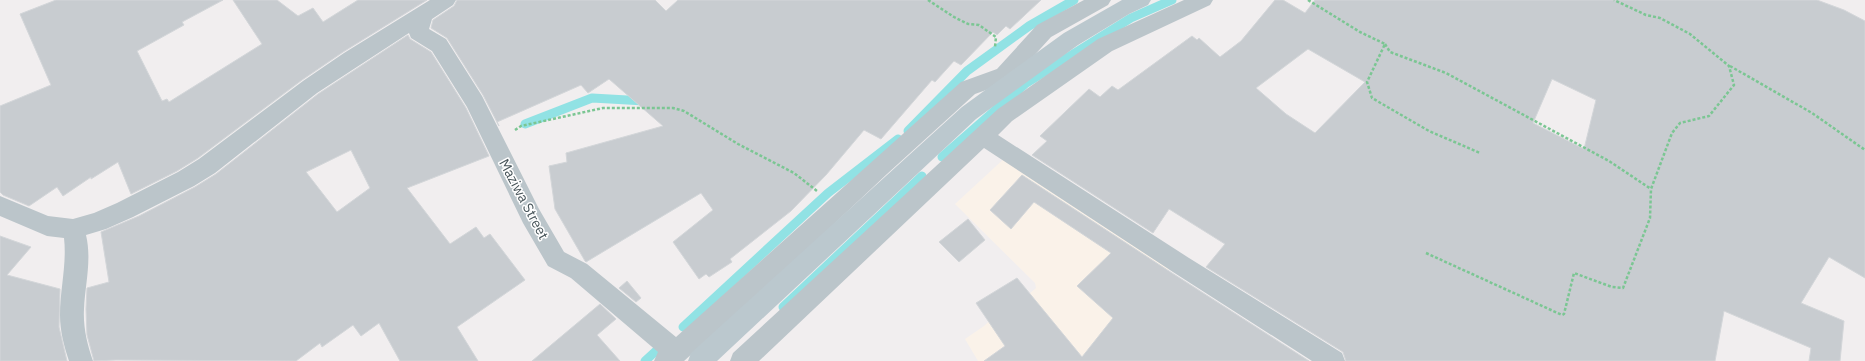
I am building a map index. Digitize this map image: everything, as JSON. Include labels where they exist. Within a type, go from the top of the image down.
[{"type":"main road","points":[[700,361],[969,113],[1123,3]]},
{"type":"street","points":[[0,206],[48,226],[73,229],[104,219],[186,179],[237,145],[310,87],[351,58],[446,0]]},
{"type":"street","points":[[671,357],[968,88],[1004,75],[1044,31],[1101,0]]},
{"type":"street","points":[[742,361],[1005,115],[1105,45],[1203,0]]},
{"type":"street","name":"Maziwa Street","points":[[423,15],[418,32],[439,45],[475,102],[531,216],[556,259],[579,271],[671,357]]},
{"type":"street","points":[[983,136],[1181,265],[1333,361]]},
{"type":"street","points":[[73,229],[77,250],[72,311],[74,335],[81,361]]},
{"type":"path","points":[[928,0],[954,17],[968,24],[972,23],[978,25],[996,37],[994,54],[1004,75]]},
{"type":"path","points":[[1308,0],[1360,32],[1385,44],[1390,52],[1446,74],[1499,101],[1609,161],[1651,189]]},
{"type":"path","points":[[1614,0],[1646,15],[1660,18],[1690,34],[1729,66],[1806,110],[1865,150]]},
{"type":"path","points":[[1385,44],[1366,82],[1372,98],[1429,132],[1480,153]]},
{"type":"path","points":[[1426,253],[1558,314],[1564,314],[1574,273],[1612,287],[1623,288],[1650,218],[1651,189],[1672,134],[1680,123],[1709,116],[1734,85],[1729,66]]},
{"type":"path","points":[[494,142],[521,126],[603,108],[673,108],[684,111],[738,144],[794,173],[838,207]]},
{"type":"shaded area","points":[[1007,156],[1173,264],[1139,303],[1139,361],[978,361],[965,339],[984,326],[998,313],[1022,300],[1036,288],[1035,283],[955,204]]},
{"type":"building","points":[[56,0],[223,0],[182,22],[184,25],[137,51],[162,101],[167,99],[169,102],[262,44],[233,0],[277,0],[298,16],[313,8],[323,22],[358,0],[427,0],[343,52],[302,80],[198,158],[177,171],[131,194],[118,162],[91,179],[91,177],[63,196],[57,187],[29,206],[3,195],[0,192],[0,106],[51,85],[20,14]]},
{"type":"building","points":[[457,0],[655,0],[666,11],[678,0],[1041,0],[1010,29],[1006,26],[997,35],[993,32],[961,65],[954,61],[935,82],[932,80],[881,139],[864,130],[826,175],[791,211],[730,259],[732,262],[709,277],[706,274],[699,279],[673,242],[713,210],[701,193],[586,262],[585,261],[555,209],[549,166],[567,162],[566,153],[663,126],[609,79],[588,93],[581,85],[497,122],[499,126],[483,95],[447,38],[431,28],[433,20],[454,6]]},
{"type":"building","points":[[1275,0],[1283,0],[1305,13],[1315,0],[1817,0],[1844,10],[1865,21],[1865,278],[1829,257],[1801,303],[1844,321],[1840,361],[1809,361],[1811,348],[1724,311],[1715,361],[1346,361],[1343,352],[1206,267],[1225,244],[1169,209],[1153,233],[1032,155],[1047,141],[1040,136],[1089,89],[1100,97],[1112,86],[1118,90],[1192,36],[1197,40],[1199,38],[1220,57],[1241,41]],"holes":[[[1308,49],[1365,82],[1315,133],[1286,114],[1256,88]],[[1552,79],[1596,100],[1584,149],[1533,123]]]},
{"type":"building","points":[[408,35],[410,39],[431,52],[466,108],[489,156],[407,188],[450,244],[476,227],[484,238],[490,234],[525,280],[457,327],[478,361],[400,361],[379,323],[361,336],[353,325],[322,347],[320,343],[296,361],[94,361],[87,335],[87,288],[109,282],[101,232],[139,216],[195,187],[216,174],[318,94]],"holes":[[[351,150],[370,188],[337,212],[306,172]]]},
{"type":"building","points":[[1022,175],[1309,361],[984,361],[1005,346],[976,303],[1017,278],[1082,357],[1113,318],[1077,286],[1111,253],[1034,202],[1011,229],[990,210]]},
{"type":"building","points":[[968,219],[985,240],[959,262],[939,242]]},
{"type":"building","points":[[0,236],[31,247],[7,275],[60,289],[59,327],[67,361],[0,361]]},
{"type":"building","points":[[627,281],[641,298],[636,302],[619,288]]},
{"type":"building","points":[[600,304],[616,319],[597,335],[620,361],[532,361]]},
{"type":"waterway","points":[[908,131],[967,71],[1029,26],[1074,0]]},
{"type":"waterway","points":[[942,157],[1025,84],[1131,18],[1172,0]]},
{"type":"waterway","points":[[525,124],[592,98],[645,101]]},
{"type":"waterway","points":[[683,327],[828,193],[898,139]]},
{"type":"waterway","points":[[783,307],[922,176]]},
{"type":"waterway","points":[[645,361],[657,350]]}]
